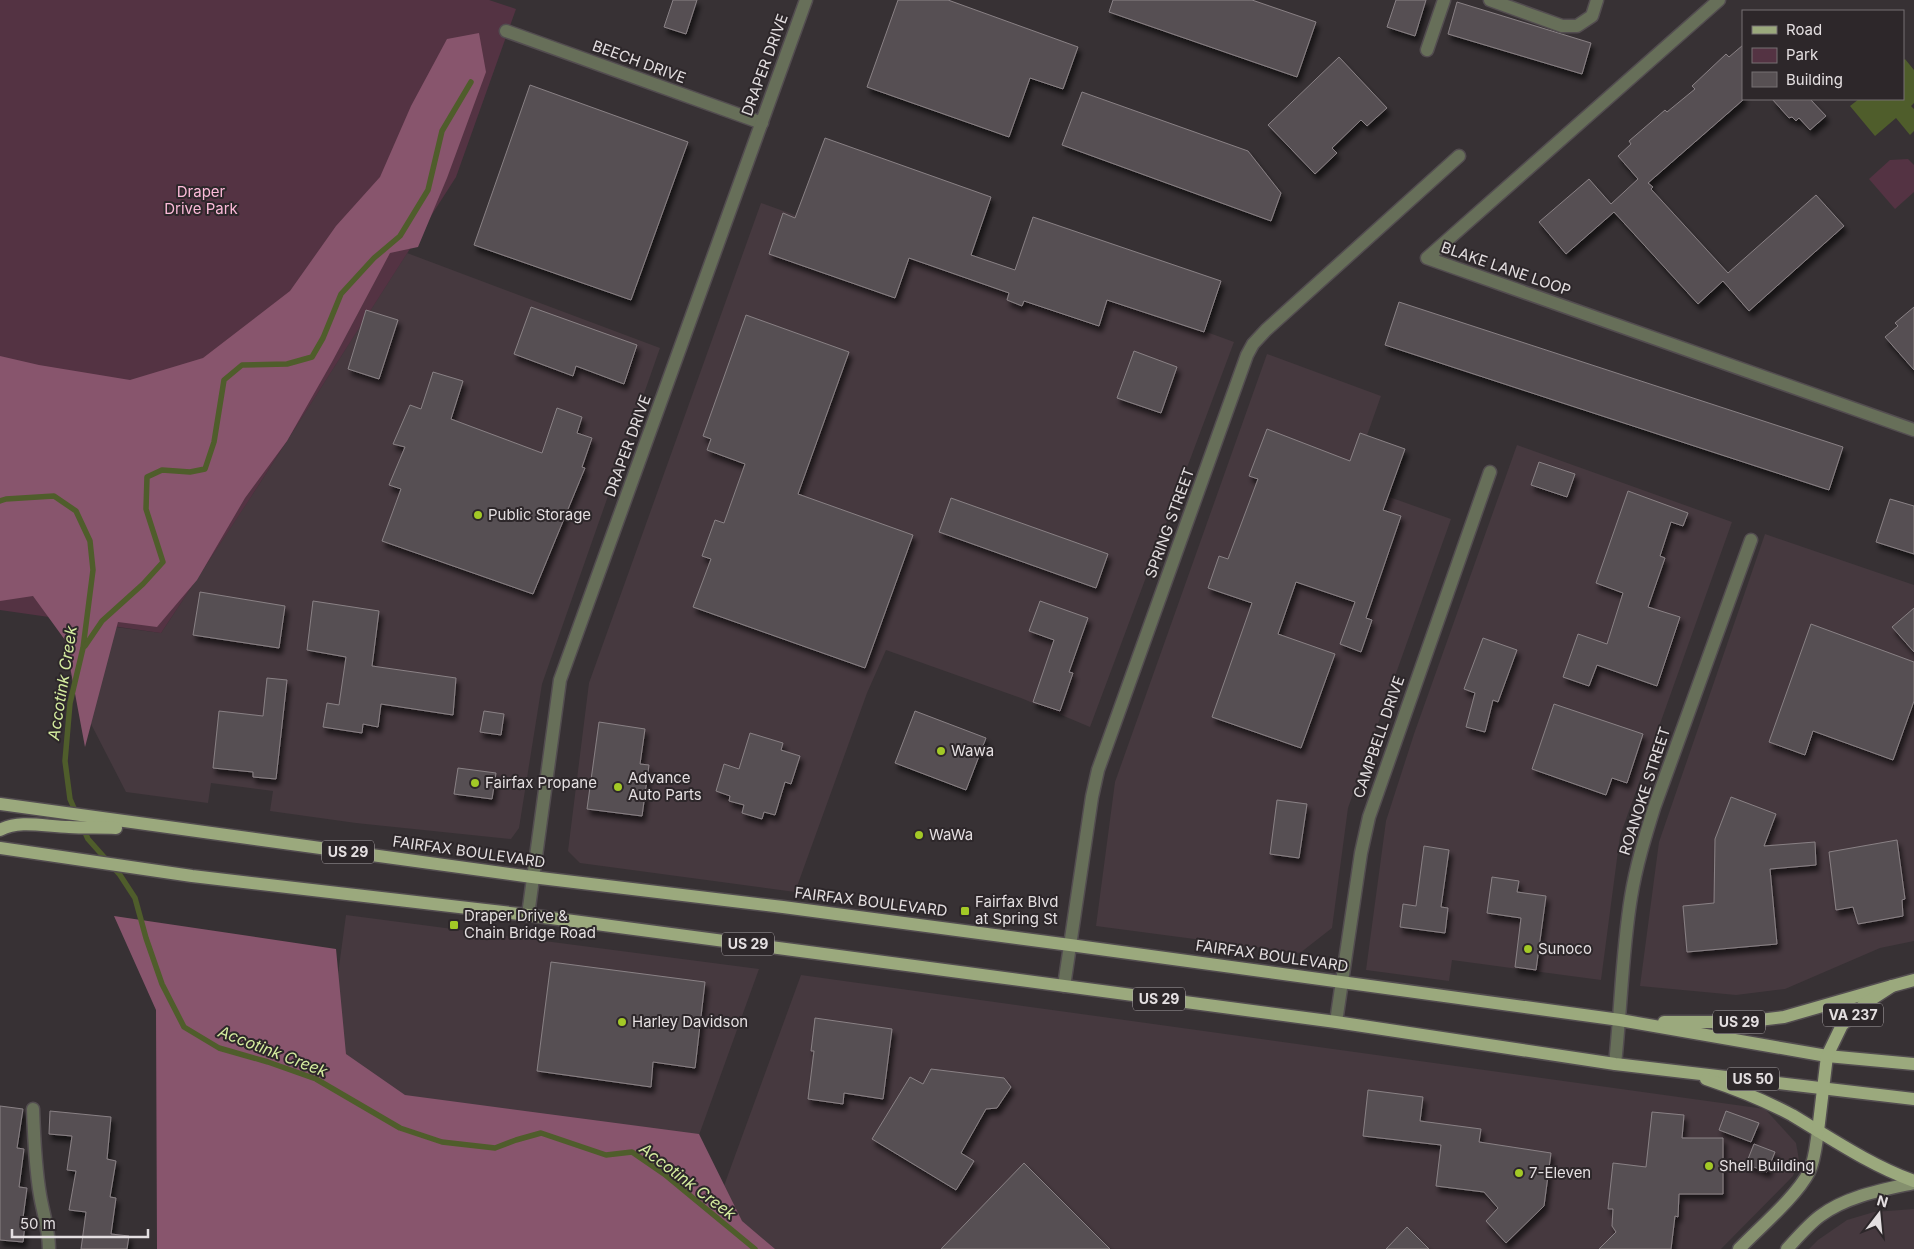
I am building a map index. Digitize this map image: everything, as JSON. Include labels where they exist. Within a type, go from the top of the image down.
[{"type":"main road","name":"FAIRFAX BOULEVARD","points":[[5,805],[532,877],[783,907],[1070,945],[1620,1020],[1827,1056],[1914,1064]]},
{"type":"main road","points":[[0,830],[8,826],[24,824],[68,827],[164,828]]},
{"type":"main road","name":"US 29","points":[[0,848],[192,876],[528,915],[1336,1022],[1615,1064],[1683,1071],[1746,1092],[1877,1166],[1914,1182]]},
{"type":"main road","name":"VA 237","points":[[1823,1088],[1827,1056],[1842,1025],[1866,1002],[1892,986],[1914,980]]},
{"type":"main road","name":"US 29","points":[[1620,1020],[1743,1022],[1784,1017],[1892,986]]},
{"type":"main road","name":"US 50","points":[[1683,1071],[1914,1099]]},
{"type":"main road","points":[[1739,1249],[1799,1188],[1810,1171],[1818,1131],[1823,1088]]},
{"type":"main road","points":[[1787,1249],[1820,1216],[1844,1203],[1867,1193],[1914,1182]]},
{"type":"street","name":"DRAPER DRIVE","points":[[528,915],[560,680],[806,0]]},
{"type":"street","points":[[1427,50],[1444,0]]},
{"type":"street","points":[[1490,0],[1562,26],[1576,26],[1592,16],[1597,0]]},
{"type":"street","name":"BLAKE LANE LOOP","points":[[1720,0],[1427,258],[1914,430]]},
{"type":"street","name":"BEECH DRIVE","points":[[506,31],[762,123]]},
{"type":"street","name":"SPRING STREET","points":[[1064,986],[1092,797],[1098,770],[1246,356],[1253,344],[1266,330],[1459,156]]},
{"type":"street","name":"CAMPBELL DRIVE","points":[[1336,1022],[1361,853],[1369,817],[1490,472]]},
{"type":"street","name":"ROANOKE STREET","points":[[1615,1064],[1631,897],[1641,850],[1654,808],[1751,540]]},
{"type":"street","points":[[33,1109],[34,1143],[49,1249]]},
{"type":"shaded area","points":[[479,33],[486,72],[447,178],[418,247],[390,253],[332,362],[287,441],[245,498],[197,580],[157,627],[118,622],[85,747],[65,640],[33,596],[0,601],[0,356],[39,365],[130,380],[203,358],[290,291],[336,226],[380,177],[411,106],[447,39]]},
{"type":"shaded area","points":[[1904,60],[1914,70],[1914,103],[1911,106],[1914,109],[1914,131],[1910,135],[1896,118],[1875,136],[1850,106],[1858,100],[1904,100]]},
{"type":"shaded area","points":[[761,203],[1011,293],[1021,264],[1234,342],[1090,727],[1021,698],[886,650],[867,693],[795,892],[580,863],[568,851],[589,683]]},
{"type":"shaded area","points":[[407,253],[660,348],[542,684],[519,828],[511,839],[356,823],[270,811],[273,791],[211,783],[208,803],[126,792],[90,722],[108,626],[161,633],[258,486]]},
{"type":"shaded area","points":[[1267,354],[1381,396],[1350,483],[1451,519],[1348,808],[1332,928],[1300,953],[1096,926],[1115,782]]},
{"type":"shaded area","points":[[1517,445],[1732,522],[1620,836],[1601,980],[1452,960],[1449,981],[1366,970],[1386,821],[1414,734]]},
{"type":"shaded area","points":[[1765,534],[1914,585],[1914,941],[1880,948],[1785,989],[1736,995],[1640,986],[1659,842]]},
{"type":"shaded area","points":[[346,915],[759,969],[686,1171],[318,1122]]},
{"type":"shaded area","points":[[114,916],[336,949],[346,1054],[405,1095],[699,1134],[742,1221],[775,1249],[157,1249],[156,1010]]},
{"type":"shaded area","points":[[801,975],[1765,1109],[1796,1143],[1799,1160],[1793,1176],[1721,1249],[764,1249],[709,1227]]},
{"type":"shaded area","points":[[1914,1209],[1914,1249],[1809,1249],[1818,1240],[1847,1220],[1874,1212]]},
{"type":"green space","name":"Draper Drive Park","points":[[0,0],[489,0],[516,9],[456,177],[249,500],[161,633],[0,610]]},
{"type":"green space","points":[[1908,159],[1914,165],[1914,192],[1895,209],[1869,179],[1890,160]]},
{"type":"building","points":[[673,0],[697,0],[686,34],[664,27]]},
{"type":"building","points":[[898,0],[948,0],[1078,47],[1063,89],[1030,78],[1009,137],[867,87]]},
{"type":"building","points":[[1113,0],[1252,0],[1316,22],[1297,77],[1109,12]]},
{"type":"building","points":[[1396,0],[1426,0],[1415,36],[1387,27]]},
{"type":"building","points":[[1457,2],[1591,43],[1582,74],[1448,34]]},
{"type":"building","points":[[1742,46],[1743,100],[1648,183],[1653,187],[1651,189],[1728,273],[1816,195],[1844,226],[1749,311],[1723,281],[1698,304],[1614,212],[1566,254],[1539,222],[1589,179],[1611,204],[1638,179],[1618,156],[1631,144],[1629,141],[1665,110],[1667,112],[1695,89],[1692,86],[1726,54],[1729,57]]},
{"type":"building","points":[[1339,57],[1387,108],[1367,126],[1361,120],[1332,148],[1337,153],[1315,174],[1268,125]]},
{"type":"building","points":[[530,85],[688,142],[631,300],[474,245]]},
{"type":"building","points":[[1082,92],[1248,151],[1281,193],[1271,221],[1062,145]]},
{"type":"building","points":[[1773,100],[1811,100],[1826,116],[1810,130],[1799,118],[1796,121],[1792,117],[1789,118]]},
{"type":"building","points":[[825,138],[991,197],[971,255],[1015,270],[1033,217],[1221,281],[1204,332],[1107,300],[1099,326],[1024,301],[1022,306],[1007,300],[1009,293],[909,258],[895,298],[769,254],[783,213],[795,218]]},
{"type":"building","points":[[1399,302],[1843,447],[1829,490],[1385,345]]},
{"type":"building","points":[[531,307],[637,345],[624,384],[576,366],[573,376],[514,354]]},
{"type":"building","points":[[1914,307],[1914,370],[1885,337],[1898,326],[1895,323]]},
{"type":"building","points":[[366,310],[398,320],[379,379],[348,369]]},
{"type":"building","points":[[746,315],[849,352],[798,494],[913,535],[865,668],[693,607],[711,559],[702,556],[715,520],[724,523],[745,464],[707,450],[711,439],[703,436]]},
{"type":"building","points":[[1134,351],[1177,367],[1161,413],[1117,398]]},
{"type":"building","name":"Public Storage","points":[[433,372],[463,381],[451,419],[542,453],[557,408],[582,417],[577,433],[592,438],[582,467],[585,468],[533,594],[382,541],[401,489],[389,485],[405,447],[393,444],[410,405],[421,409]]},
{"type":"building","points":[[1267,429],[1350,461],[1360,433],[1405,449],[1383,510],[1401,516],[1366,618],[1372,620],[1361,652],[1340,644],[1355,602],[1296,582],[1278,634],[1335,654],[1301,748],[1212,717],[1252,603],[1208,588],[1219,556],[1228,559],[1258,479],[1249,476]]},
{"type":"building","points":[[1539,462],[1575,474],[1567,497],[1531,485]]},
{"type":"building","points":[[1628,491],[1688,513],[1683,526],[1671,522],[1660,556],[1665,558],[1648,607],[1680,617],[1657,686],[1597,665],[1589,686],[1563,677],[1578,634],[1607,644],[1623,593],[1596,583]]},
{"type":"building","points":[[951,498],[1108,554],[1096,588],[939,532]]},
{"type":"building","points":[[1890,499],[1914,506],[1914,554],[1876,542]]},
{"type":"building","points":[[200,592],[285,606],[279,648],[193,635]]},
{"type":"building","points":[[313,601],[379,611],[372,666],[456,678],[453,715],[381,704],[378,727],[363,724],[362,733],[323,727],[327,703],[339,705],[346,657],[307,650]]},
{"type":"building","points":[[1040,601],[1088,618],[1069,672],[1073,673],[1060,711],[1033,702],[1054,640],[1029,631]]},
{"type":"building","points":[[1914,608],[1914,652],[1892,627]]},
{"type":"building","points":[[1811,624],[1914,662],[1914,701],[1893,760],[1813,731],[1805,755],[1769,742]]},
{"type":"building","points":[[1483,638],[1517,650],[1498,702],[1493,700],[1485,732],[1466,727],[1475,693],[1464,689]]},
{"type":"building","points":[[267,678],[287,680],[276,779],[253,777],[253,772],[213,768],[219,711],[263,716]]},
{"type":"building","points":[[1554,704],[1643,734],[1627,783],[1612,778],[1606,795],[1532,769]]},
{"type":"building","points":[[484,711],[504,714],[501,735],[480,732]]},
{"type":"building","name":"Wawa","points":[[915,711],[986,738],[966,790],[895,763]]},
{"type":"building","name":"Advance Auto Parts","points":[[599,722],[645,729],[640,764],[649,765],[642,816],[587,809]]},
{"type":"building","points":[[750,733],[783,743],[781,750],[800,756],[791,784],[785,782],[775,815],[764,812],[762,819],[742,813],[744,805],[729,801],[730,796],[716,791],[724,764],[739,769]]},
{"type":"building","name":"Fairfax Propane","points":[[458,768],[496,773],[492,799],[454,794]]},
{"type":"building","points":[[1731,797],[1776,814],[1764,846],[1815,842],[1816,865],[1770,869],[1777,944],[1687,952],[1683,906],[1714,903],[1715,839]]},
{"type":"building","points":[[1277,800],[1307,804],[1299,858],[1270,854]]},
{"type":"building","points":[[1897,840],[1905,899],[1902,900],[1903,916],[1858,924],[1853,907],[1836,910],[1829,852]]},
{"type":"building","points":[[1424,846],[1449,850],[1441,907],[1448,908],[1445,933],[1400,927],[1403,904],[1416,906]]},
{"type":"building","points":[[1492,877],[1519,881],[1517,892],[1546,896],[1536,970],[1515,967],[1521,918],[1487,913]]},
{"type":"building","name":"Harley Davidson","points":[[551,962],[705,982],[695,1068],[653,1062],[651,1087],[537,1071]]},
{"type":"building","points":[[815,1018],[892,1029],[883,1099],[844,1093],[843,1104],[808,1099],[814,1051],[811,1051]]},
{"type":"building","points":[[931,1069],[1004,1078],[1011,1087],[997,1108],[986,1109],[961,1153],[974,1161],[956,1190],[872,1139],[910,1077],[923,1084]]},
{"type":"building","points":[[1368,1090],[1423,1097],[1420,1121],[1481,1129],[1479,1142],[1551,1153],[1544,1206],[1506,1243],[1486,1221],[1498,1208],[1484,1192],[1436,1186],[1441,1145],[1363,1136]]},
{"type":"building","points":[[0,1106],[23,1109],[17,1148],[24,1149],[19,1187],[27,1188],[22,1225],[25,1225],[23,1242],[0,1240]]},
{"type":"building","points":[[50,1111],[111,1117],[107,1159],[116,1161],[110,1197],[116,1198],[111,1234],[129,1236],[127,1249],[81,1249],[86,1212],[69,1210],[76,1171],[67,1170],[72,1136],[49,1134]]},
{"type":"building","points":[[1726,1111],[1759,1123],[1751,1142],[1719,1130]]},
{"type":"building","points":[[1652,1112],[1684,1115],[1682,1138],[1723,1138],[1723,1194],[1679,1194],[1678,1217],[1675,1216],[1671,1249],[1599,1249],[1616,1232],[1612,1226],[1613,1209],[1608,1209],[1613,1163],[1646,1167]]},
{"type":"building","points":[[1754,1144],[1775,1152],[1767,1172],[1746,1164]]},
{"type":"building","points":[[1024,1163],[1110,1249],[941,1249]]},
{"type":"building","points":[[1407,1227],[1429,1249],[1386,1249]]},
{"type":"waterway","points":[[85,646],[102,621],[143,584],[163,562],[146,509],[147,477],[162,470],[190,472],[205,469],[214,442],[224,380],[242,365],[287,364],[312,357],[323,338],[341,294],[374,258],[400,236],[428,190],[442,131],[471,82]]},
{"type":"waterway","name":"Accotink Creek","points":[[0,501],[54,496],[76,511],[90,541],[93,570],[83,648],[70,703],[65,761],[70,799],[77,815]]},
{"type":"waterway","name":"Accotink Creek","points":[[83,828],[88,839],[120,875],[135,898],[162,984],[184,1027],[219,1048],[268,1062],[316,1079],[400,1128],[442,1142],[495,1148],[541,1133],[606,1155],[632,1152],[664,1174],[755,1249]]},
{"type":"place","name":"Public Storage","points":[[478,515]]},
{"type":"place","name":"Wawa","points":[[941,751]]},
{"type":"place","name":"Fairfax Propane","points":[[475,783]]},
{"type":"place","name":"Advance Auto Parts","points":[[618,787]]},
{"type":"place","name":"WaWa","points":[[919,835]]},
{"type":"place","name":"Fairfax Blvd at Spring St","points":[[965,911]]},
{"type":"place","name":"Draper Drive & Chain Bridge Road","points":[[454,925]]},
{"type":"place","name":"Sunoco","points":[[1528,949]]},
{"type":"place","name":"Harley Davidson","points":[[622,1022]]},
{"type":"place","name":"Shell Building","points":[[1709,1166]]},
{"type":"place","name":"7-Eleven","points":[[1519,1173]]}]
